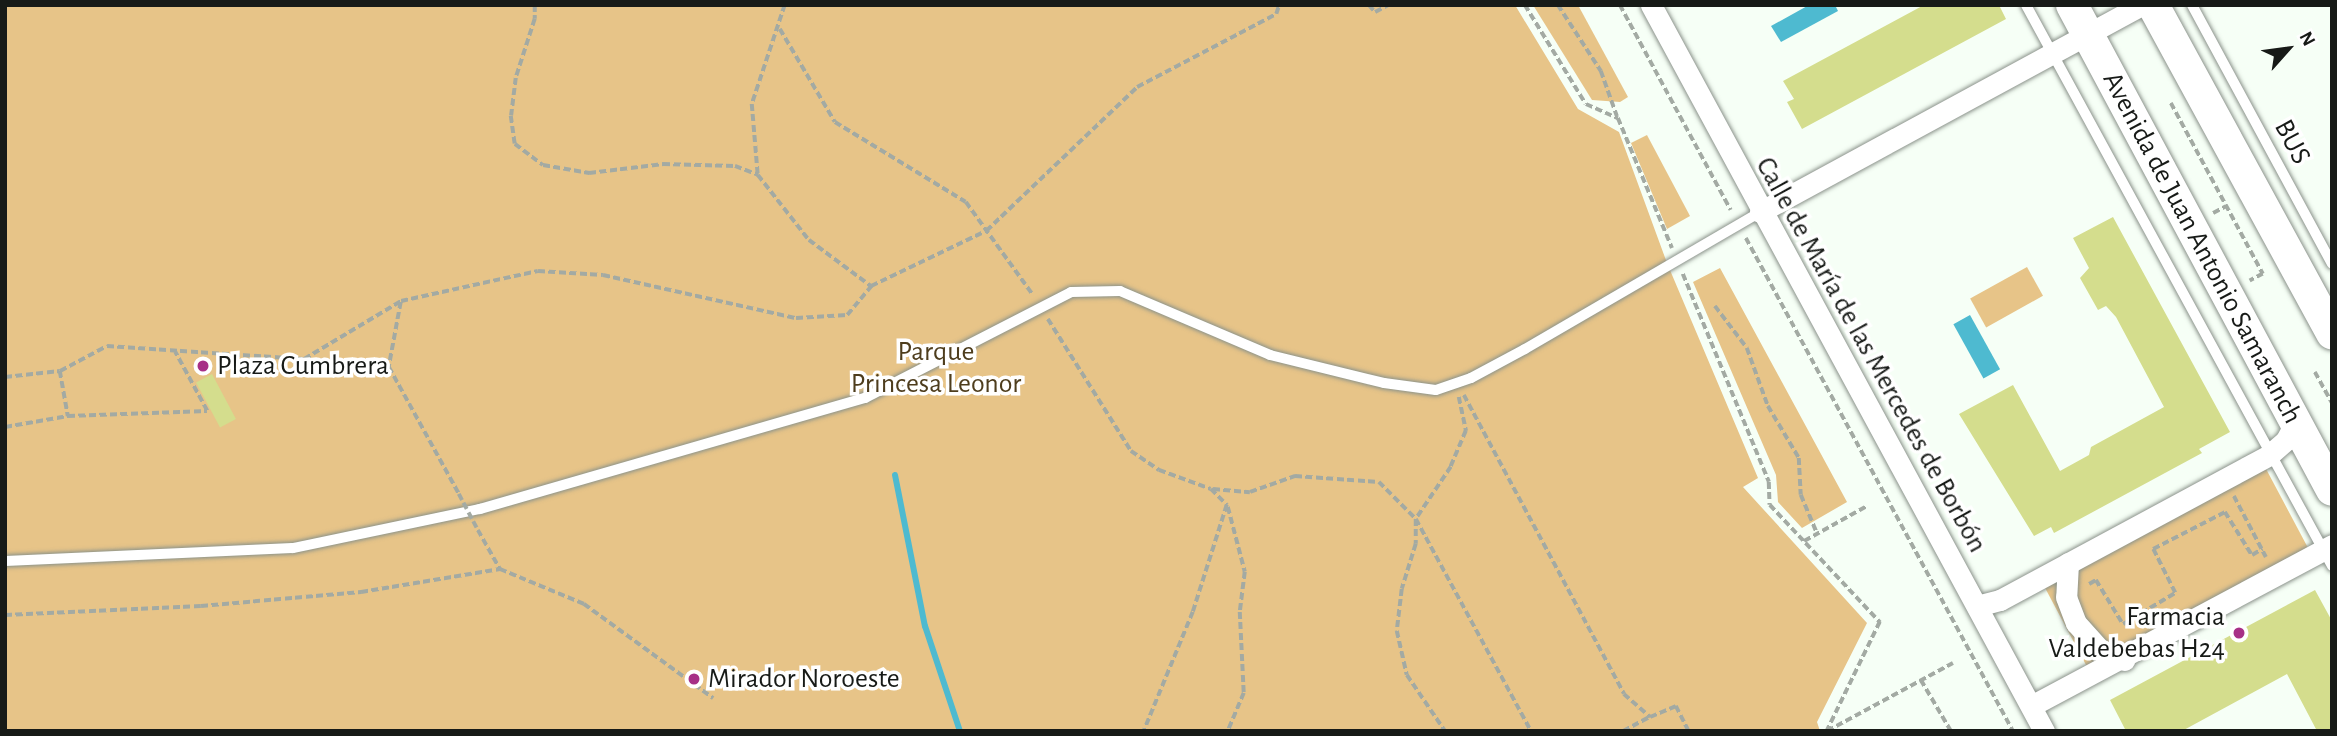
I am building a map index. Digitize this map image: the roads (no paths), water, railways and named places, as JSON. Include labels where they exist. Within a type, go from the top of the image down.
[{"type":"street","name":"Calle de María de las Mercedes de Borbón","points":[[1651,5],[1760,212],[2044,731]]},
{"type":"street","name":"Avenida de Juan Antonio Samaranch","points":[[2073,5],[2332,490]]},
{"type":"street","points":[[1760,212],[2141,5]]},
{"type":"street","points":[[2152,5],[2332,333]]},
{"type":"street","points":[[1977,606],[2000,600],[2269,455],[2286,440],[2295,423]]},
{"type":"street","points":[[2031,706],[2328,553]]},
{"type":"street","points":[[2068,563],[2066,597],[2087,638],[2101,651],[2124,660]]},
{"type":"lane","points":[[2026,5],[2269,455],[2328,553]]},
{"type":"lane","name":"BUS","points":[[2192,5],[2332,264]]},
{"type":"lane","points":[[5,561],[292,548],[480,509],[865,398],[1071,292],[1120,291],[1270,355],[1384,383],[1436,390],[1525,349],[1676,258],[1760,212]]},
{"type":"water","points":[[1809,5],[1835,5],[1838,11],[1781,42],[1771,26]]},
{"type":"water","points":[[1970,315],[2000,369],[1983,378],[1953,324]]},
{"type":"waterway","points":[[895,475],[925,626],[960,731]]},
{"type":"place","name":"Plaza Cumbrera","points":[[203,366]]},
{"type":"place","name":"Farmacia Valdebebas H24","points":[[2239,633]]},
{"type":"place","name":"Mirador Noroeste","points":[[694,679]]},
{"type":"park label","name":"Parque Princesa Leonor","points":[[936,368]]}]
